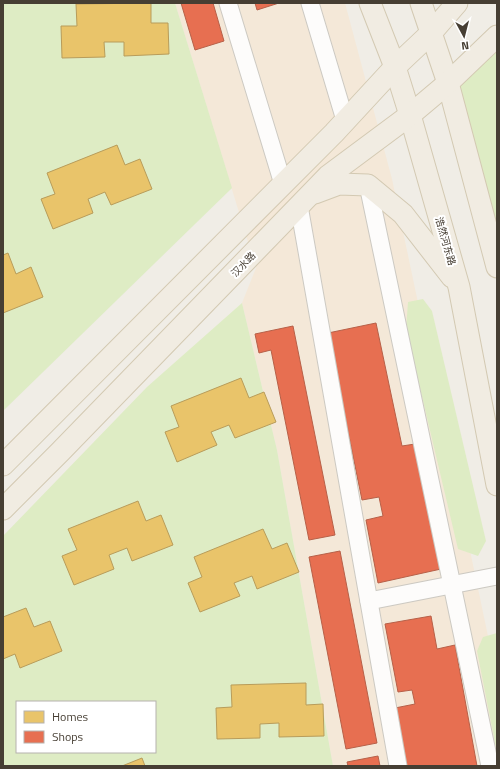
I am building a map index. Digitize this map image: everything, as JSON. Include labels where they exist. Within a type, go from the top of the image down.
[{"type":"main road","name":"浩然河东路","points":[[370,3],[395,67],[459,287],[497,485]]},
{"type":"main road","points":[[422,3],[448,83],[497,267]]},
{"type":"main road","points":[[3,465],[334,133],[395,67],[431,33],[457,3]]},
{"type":"main road","name":"汉水路","points":[[3,509],[328,176],[410,115],[448,83],[497,36]]},
{"type":"main road","points":[[304,201],[339,184],[368,185],[403,214],[459,287]]},
{"type":"street","points":[[228,3],[283,184]]},
{"type":"street","points":[[310,3],[345,120]]},
{"type":"street","points":[[368,185],[490,766]]},
{"type":"street","points":[[304,201],[369,601],[398,766]]},
{"type":"street","points":[[369,601],[497,576]]},
{"type":"shaded area","points":[[175,3],[345,3],[392,179],[497,679],[497,766],[333,766],[277,450],[242,303],[256,268]]},
{"type":"green space","points":[[3,3],[175,3],[232,188],[3,411]]},
{"type":"green space","points":[[497,36],[497,267],[448,83]]},
{"type":"green space","points":[[423,299],[432,311],[486,541],[478,556],[458,549],[406,329],[408,302]]},
{"type":"green space","points":[[242,303],[277,450],[333,766],[3,766],[3,536],[147,387]]},
{"type":"green space","points":[[497,633],[497,753],[477,651],[483,637]]},
{"type":"building: Homes","points":[[151,3],[151,23],[168,23],[169,54],[124,56],[124,42],[104,42],[105,57],[62,58],[61,26],[77,26],[76,4]]},
{"type":"building: Homes","points":[[117,145],[125,165],[140,159],[152,189],[111,205],[105,192],[88,199],[93,213],[53,229],[41,199],[55,194],[47,173]]},
{"type":"building: Homes","points":[[8,253],[16,274],[31,267],[43,297],[3,313],[3,255]]},
{"type":"building: Homes","points":[[241,378],[249,398],[264,392],[276,422],[235,438],[229,425],[211,432],[217,445],[177,462],[165,432],[179,427],[171,406]]},
{"type":"building: Homes","points":[[138,501],[146,521],[161,515],[173,545],[132,561],[127,548],[109,555],[114,569],[74,585],[62,556],[77,550],[68,529]]},
{"type":"building: Homes","points":[[263,529],[272,549],[287,543],[299,572],[257,589],[252,576],[234,583],[240,596],[200,612],[188,583],[202,577],[194,557]]},
{"type":"building: Homes","points":[[26,608],[34,627],[50,621],[62,651],[20,668],[15,654],[3,659],[3,617]]},
{"type":"building: Homes","points":[[306,683],[306,705],[323,704],[324,736],[279,737],[279,723],[260,724],[260,738],[217,739],[216,708],[232,707],[231,685]]},
{"type":"building: Homes","points":[[142,758],[145,766],[122,766]]},
{"type":"building: Shops","points":[[181,3],[213,3],[224,41],[195,50]]},
{"type":"building: Shops","points":[[255,3],[279,3],[257,10]]},
{"type":"building: Shops","points":[[376,323],[402,446],[415,444],[441,569],[378,583],[366,520],[383,516],[379,497],[362,500],[328,333]]},
{"type":"building: Shops","points":[[293,326],[335,535],[309,540],[271,350],[259,353],[255,334]]},
{"type":"building: Shops","points":[[340,551],[377,743],[346,749],[309,557]]},
{"type":"building: Shops","points":[[431,616],[437,649],[455,645],[477,766],[406,766],[395,708],[415,704],[412,690],[398,692],[385,624]]},
{"type":"building: Shops","points":[[378,756],[380,766],[348,766],[347,762]]}]
